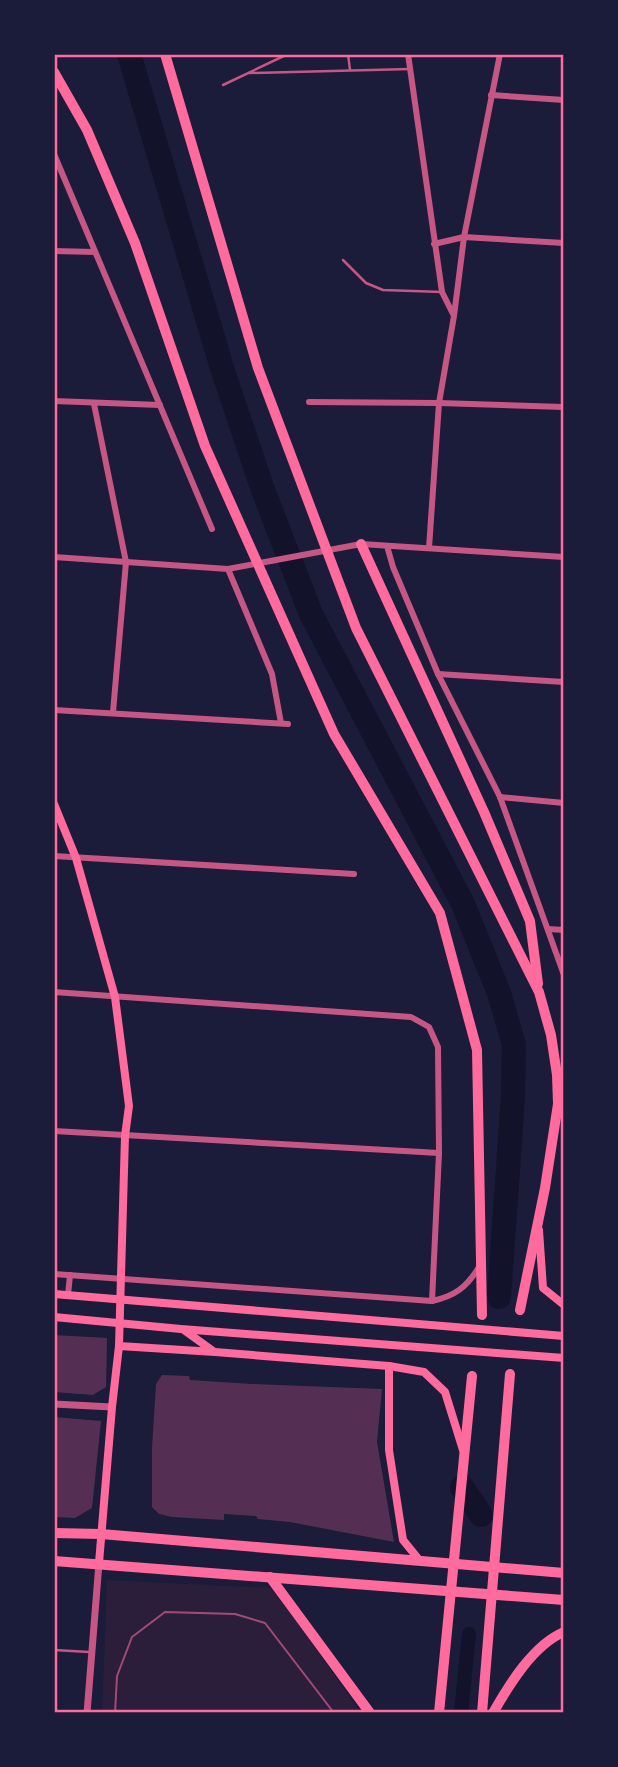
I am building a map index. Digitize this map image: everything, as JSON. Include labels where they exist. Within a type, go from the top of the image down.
[{"type":"main road","points":[[165,54],[258,368],[356,628],[539,992]]},
{"type":"main road","points":[[54,72],[86,130],[135,243],[205,446],[334,734],[440,913],[477,1050],[482,1315]]},
{"type":"main road","points":[[356,545],[484,812],[530,921],[539,992],[551,1035],[558,1104],[538,1226],[520,1310]]},
{"type":"main road","points":[[54,804],[76,858],[115,997],[129,1106],[125,1136],[119,1279],[119,1346],[99,1563]]},
{"type":"main road","points":[[538,1226],[544,1289],[564,1305]]},
{"type":"main road","points":[[54,1294],[564,1336]]},
{"type":"main road","points":[[54,1317],[564,1358]]},
{"type":"main road","points":[[181,1329],[215,1352]]},
{"type":"main road","points":[[119,1346],[389,1366],[424,1372],[445,1392],[465,1455]]},
{"type":"main road","points":[[389,1366],[389,1450],[403,1540],[423,1561]]},
{"type":"main road","points":[[482,1713],[510,1374]]},
{"type":"main road","points":[[439,1713],[472,1376]]},
{"type":"main road","points":[[54,1533],[101,1534],[564,1573]]},
{"type":"main road","points":[[54,1561],[564,1600]]},
{"type":"main road","points":[[270,1577],[370,1713]]},
{"type":"main road","points":[[494,1713],[510,1682],[533,1656],[564,1632]]},
{"type":"street","points":[[408,54],[442,292],[454,316]]},
{"type":"street","points":[[429,548],[439,403],[464,237],[500,54]]},
{"type":"street","points":[[491,95],[564,100]]},
{"type":"street","points":[[54,154],[212,529]]},
{"type":"street","points":[[434,244],[464,237],[564,243]]},
{"type":"street","points":[[54,251],[95,252]]},
{"type":"street","points":[[54,401],[160,405]]},
{"type":"street","points":[[310,402],[564,407]]},
{"type":"street","points":[[94,404],[127,562],[113,712]]},
{"type":"street","points":[[54,557],[228,569],[356,545],[564,556]]},
{"type":"street","points":[[387,547],[438,674],[500,797],[564,975]]},
{"type":"street","points":[[54,710],[284,723],[272,674],[228,569]]},
{"type":"street","points":[[438,674],[564,682]]},
{"type":"street","points":[[500,797],[564,803]]},
{"type":"street","points":[[54,856],[354,874]]},
{"type":"street","points":[[548,929],[564,930]]},
{"type":"street","points":[[54,992],[411,1017],[429,1027],[438,1047],[439,1153],[432,1301]]},
{"type":"street","points":[[54,1131],[439,1153]]},
{"type":"street","points":[[54,1274],[432,1301],[459,1291],[481,1265]]},
{"type":"street","points":[[68,1295],[70,1275]]},
{"type":"street","points":[[54,1404],[112,1407]]},
{"type":"street","points":[[87,1713],[99,1563]]},
{"type":"lane","points":[[223,85],[288,54]]},
{"type":"lane","points":[[348,54],[350,70]]},
{"type":"lane","points":[[249,73],[410,69]]},
{"type":"lane","points":[[343,260],[366,283],[383,290],[442,292]]},
{"type":"lane","points":[[54,1650],[91,1652]]},
{"type":"shaded area","points":[[107,1580],[273,1588],[361,1713],[102,1713]]},
{"type":"building","points":[[54,1335],[107,1338],[106,1387],[93,1395],[54,1392]]},
{"type":"building","points":[[162,1375],[189,1376],[190,1380],[252,1384],[382,1389],[377,1442],[394,1542],[290,1522],[258,1519],[256,1516],[224,1514],[224,1520],[159,1514],[152,1507],[152,1448],[156,1384]]},
{"type":"building","points":[[54,1417],[101,1421],[92,1508],[75,1518],[54,1517]]},
{"type":"waterway","points":[[129,54],[222,368],[263,490],[311,614],[463,904],[499,993],[514,1045],[499,1297]]},
{"type":"waterway","points":[[462,1487],[481,1515]]},
{"type":"waterway","points":[[461,1713],[469,1634]]},
{"type":"tram line","points":[[115,1713],[117,1676],[132,1637],[165,1612],[235,1614],[265,1623],[334,1713]]}]
